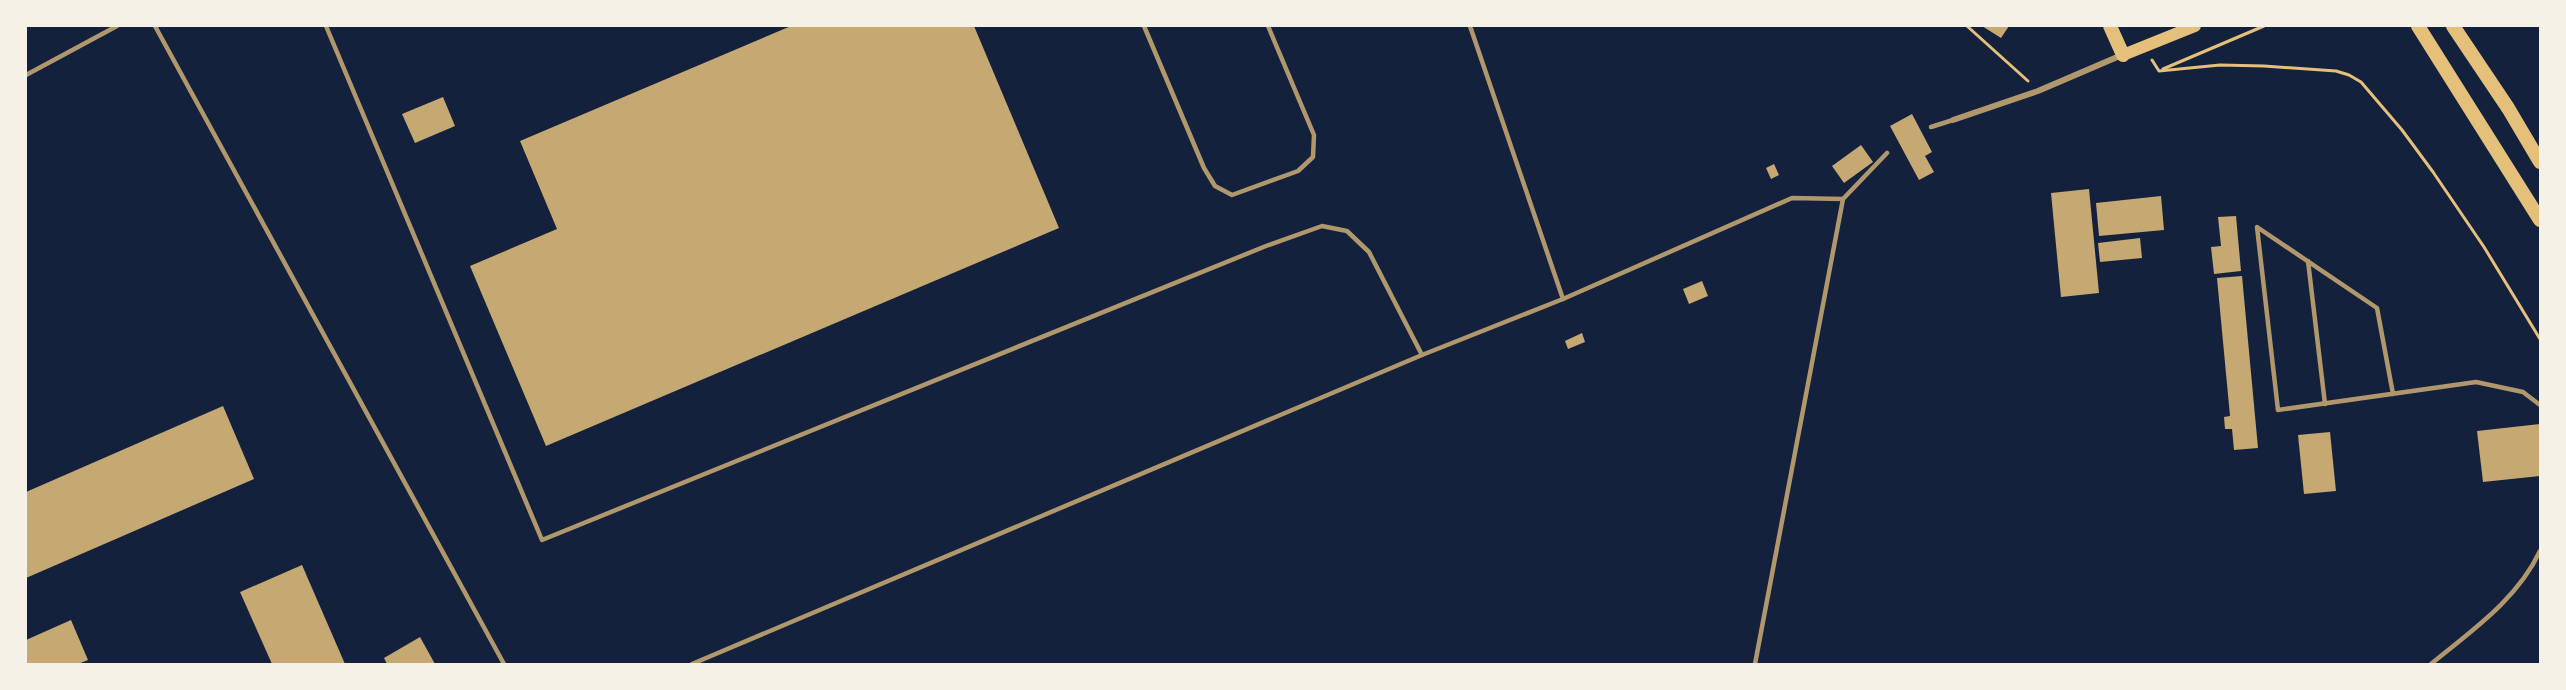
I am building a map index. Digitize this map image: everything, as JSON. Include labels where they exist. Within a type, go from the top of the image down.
[{"type":"highway","points":[[2110,26],[2123,55]]},
{"type":"highway","points":[[2418,26],[2541,220]]},
{"type":"highway","points":[[2453,26],[2541,162]]},
{"type":"highway","points":[[2508,108],[2541,142]]},
{"type":"main road","points":[[2123,55],[2195,26]]},
{"type":"street","points":[[1953,120],[2038,91],[2123,55]]},
{"type":"lane","points":[[26,75],[117,26]]},
{"type":"lane","points":[[155,26],[504,664]]},
{"type":"lane","points":[[326,26],[542,540],[1266,246],[1322,226],[1347,231],[1369,252],[1422,356]]},
{"type":"lane","points":[[1144,26],[1204,168],[1215,186],[1232,195],[1298,171],[1313,157],[1314,135],[1268,26]]},
{"type":"lane","points":[[1470,26],[1563,298]]},
{"type":"lane","points":[[1931,127],[1953,120]]},
{"type":"lane","points":[[1755,664],[1843,199],[1887,153]]},
{"type":"lane","points":[[692,664],[1563,298],[1792,198],[1843,199]]},
{"type":"lane","points":[[2393,394],[2377,308],[2257,227],[2278,410],[2325,404],[2476,382],[2523,393],[2541,405]]},
{"type":"lane","points":[[2308,261],[2325,404]]},
{"type":"lane","points":[[2431,664],[2491,615],[2516,590],[2541,551]]},
{"type":"path","points":[[1967,26],[2038,91]]},
{"type":"path","points":[[2158,71],[2265,26]]},
{"type":"path","points":[[2144,46],[2158,71]]},
{"type":"path","points":[[2158,71],[2220,65],[2264,66],[2336,71],[2361,82],[2402,130],[2433,172],[2484,247],[2541,339]]},
{"type":"building","points":[[791,26],[974,26],[1059,228],[546,446],[470,266],[557,229],[520,141]]},
{"type":"building","points":[[1982,26],[2009,26],[2001,38]]},
{"type":"building","points":[[443,97],[455,126],[415,143],[402,114]]},
{"type":"building","points":[[1912,114],[1932,152],[1925,156],[1934,172],[1919,180],[1890,126]]},
{"type":"building","points":[[1861,145],[1873,162],[1844,183],[1832,166]]},
{"type":"building","points":[[1774,164],[1779,175],[1771,179],[1766,168]]},
{"type":"building","points":[[2089,189],[2099,293],[2061,297],[2051,193]]},
{"type":"building","points":[[2161,196],[2164,230],[2099,236],[2096,203]]},
{"type":"building","points":[[2236,216],[2241,271],[2214,274],[2211,247],[2221,246],[2218,217]]},
{"type":"building","points":[[2140,238],[2142,258],[2100,262],[2098,243]]},
{"type":"building","points":[[2242,276],[2258,448],[2234,450],[2232,429],[2225,429],[2224,417],[2230,416],[2217,278]]},
{"type":"building","points":[[1702,281],[1708,296],[1689,304],[1683,289]]},
{"type":"building","points":[[1582,333],[1585,342],[1568,349],[1565,341]]},
{"type":"building","points":[[223,406],[254,479],[26,578],[26,492]]},
{"type":"building","points":[[2540,424],[2540,476],[2483,482],[2477,431]]},
{"type":"building","points":[[2330,432],[2336,491],[2304,494],[2298,435]]},
{"type":"building","points":[[302,565],[345,664],[272,664],[240,592]]},
{"type":"building","points":[[71,620],[88,660],[78,664],[26,664],[26,640]]},
{"type":"building","points":[[420,637],[435,664],[387,664],[384,658]]}]
